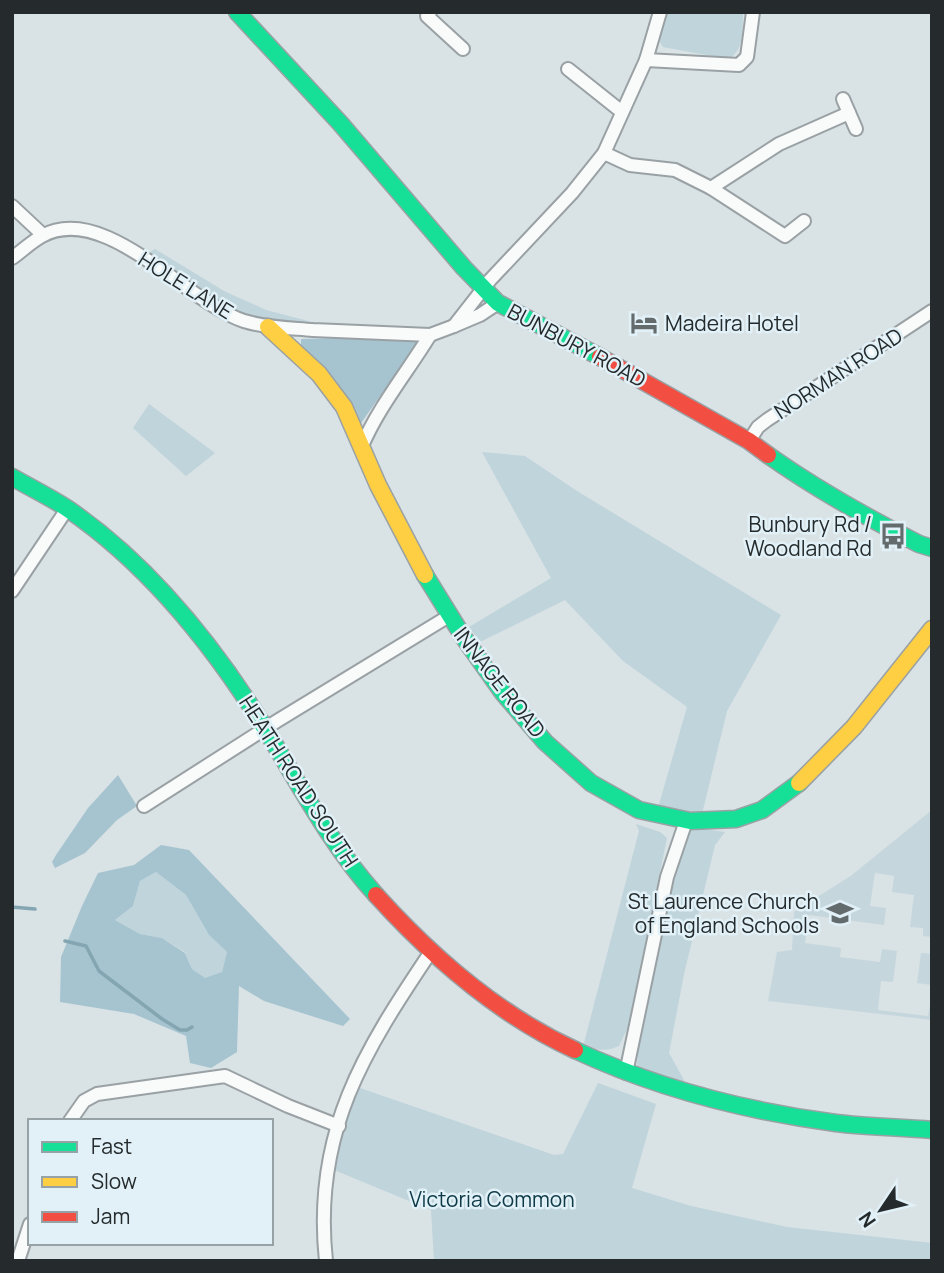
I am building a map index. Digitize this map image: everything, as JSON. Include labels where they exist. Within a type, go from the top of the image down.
[{"type":"street","name":"BUNBURY ROAD","points":[[237,12],[340,123],[464,268],[498,303],[649,383],[749,441],[817,489],[928,549]]},
{"type":"street","points":[[429,12],[426,16],[463,49]]},
{"type":"street","points":[[454,326],[484,288],[572,193],[604,153],[646,60],[660,12]]},
{"type":"street","points":[[646,60],[739,65],[747,57],[753,12]]},
{"type":"street","points":[[568,69],[622,112]]},
{"type":"street","points":[[843,99],[856,129]]},
{"type":"street","points":[[711,188],[779,144],[849,113]]},
{"type":"street","points":[[604,153],[630,165],[675,170],[711,188],[785,236],[804,221]]},
{"type":"street","points":[[12,206],[43,235]]},
{"type":"street","name":"HOLE LANE","points":[[12,258],[43,235],[57,231],[86,230],[117,240],[192,292],[242,320],[268,327],[430,335],[480,315],[498,303]]},
{"type":"street","name":"NORMAN ROAD","points":[[749,441],[758,427],[767,420],[932,311]]},
{"type":"street","name":"INNAGE ROAD","points":[[268,327],[318,370],[344,408],[410,546],[449,616],[520,714],[590,782],[626,805],[672,821],[721,821],[760,812],[823,763],[932,629]]},
{"type":"street","points":[[361,448],[387,396],[430,335]]},
{"type":"street","name":"HEATH ROAD SOUTH","points":[[12,477],[67,509],[154,581],[194,625],[265,728],[345,857],[404,925],[475,987],[525,1024],[575,1051],[626,1073],[683,1092],[767,1112],[837,1123],[932,1130]]},
{"type":"street","points":[[12,591],[67,509]]},
{"type":"street","points":[[144,806],[265,728],[449,616]]},
{"type":"street","points":[[626,1073],[635,1019],[667,877],[686,821]]},
{"type":"street","points":[[326,1261],[323,1198],[328,1164],[355,1076],[432,950]]},
{"type":"street","points":[[71,1119],[84,1101],[97,1094],[225,1076],[338,1126]]},
{"type":"street","points":[[18,1261],[28,1230]]},
{"type":"shaded area","points":[[301,339],[418,342],[359,426],[301,345]]},
{"type":"shaded area","points":[[118,775],[137,806],[117,820],[85,853],[55,868],[52,862],[56,855],[88,808]]},
{"type":"shaded area","name":"St Laurence Church of England Schools","points":[[932,810],[932,937],[923,936],[923,928],[910,927],[914,895],[892,892],[894,876],[875,873],[870,906],[886,908],[884,925],[809,915],[805,943],[841,948],[840,957],[880,962],[882,949],[897,951],[893,982],[881,981],[878,1010],[928,1016],[932,994],[932,1020],[768,1001],[777,952],[792,950],[794,912],[852,875]]},
{"type":"shaded area","points":[[161,845],[189,850],[350,1019],[343,1026],[264,1001],[239,986],[237,1052],[211,1068],[190,1063],[186,1036],[134,1014],[60,1002],[61,957],[98,873],[134,865]],"holes":[[[156,872],[186,895],[209,935],[227,952],[222,972],[205,978],[192,969],[185,953],[162,938],[140,934],[115,920],[133,906],[140,881]]]},
{"type":"shaded area","points":[[921,953],[932,954],[932,985],[917,983]]},
{"type":"green space","points":[[666,12],[743,12],[740,45],[728,59],[663,47],[658,39]]},
{"type":"green space","points":[[155,249],[224,291],[266,310],[312,322],[309,326],[262,322],[212,298],[150,252]]},
{"type":"green space","points":[[149,404],[215,453],[186,476],[133,428]]},
{"type":"green space","points":[[482,452],[525,456],[577,491],[781,615],[727,711],[702,814],[658,808],[687,707],[623,661],[565,600],[480,642],[469,627],[551,578]]},
{"type":"green space","points":[[636,824],[660,832],[667,838],[628,1027],[619,1046],[601,1050],[584,1043],[639,831]]},
{"type":"green space","points":[[697,828],[725,832],[715,845],[684,974],[669,1053],[685,1082],[637,1065],[644,1006],[663,918],[687,832]]},
{"type":"green space","points":[[156,872],[186,895],[209,935],[227,952],[222,972],[205,979],[192,969],[185,952],[162,938],[140,934],[115,920],[133,906],[140,881]]},
{"type":"green space","name":"Victoria Common","points":[[598,1083],[656,1104],[632,1188],[691,1206],[787,1227],[932,1243],[932,1261],[434,1261],[431,1210],[334,1170],[346,1116],[360,1088],[554,1155],[563,1154]]},
{"type":"waterway","points":[[12,907],[35,909]]},
{"type":"waterway","points":[[65,941],[86,946],[99,971],[162,1019],[180,1030],[192,1027]]},
{"type":"traffic: fast","points":[[237,12],[340,123],[464,268],[498,303],[600,357]]},
{"type":"traffic: fast","points":[[768,455],[861,513],[919,544],[932,548]]},
{"type":"traffic: fast","points":[[12,477],[61,505],[98,531],[153,581],[178,609],[225,668],[331,836],[376,895]]},
{"type":"traffic: fast","points":[[425,575],[464,638],[503,693],[545,742],[591,783],[639,810],[690,821],[736,819],[762,810],[799,783]]},
{"type":"traffic: fast","points":[[575,1050],[670,1087],[736,1105],[836,1123],[932,1130]]},
{"type":"traffic: slow","points":[[268,327],[319,374],[344,407],[378,485],[425,575]]},
{"type":"traffic: slow","points":[[799,783],[854,727],[932,629]]},
{"type":"traffic: jam","points":[[600,357],[749,441],[768,455]]},
{"type":"traffic: jam","points":[[376,895],[420,940],[468,983],[520,1020],[575,1050]]},
{"type":"place","name":"Madeira Hotel","points":[[644,323]]},
{"type":"place","name":"Bunbury Rd / Woodland Rd","points":[[893,536]]},
{"type":"place","name":"St Laurence Church of England Schools","points":[[840,913]]}]
